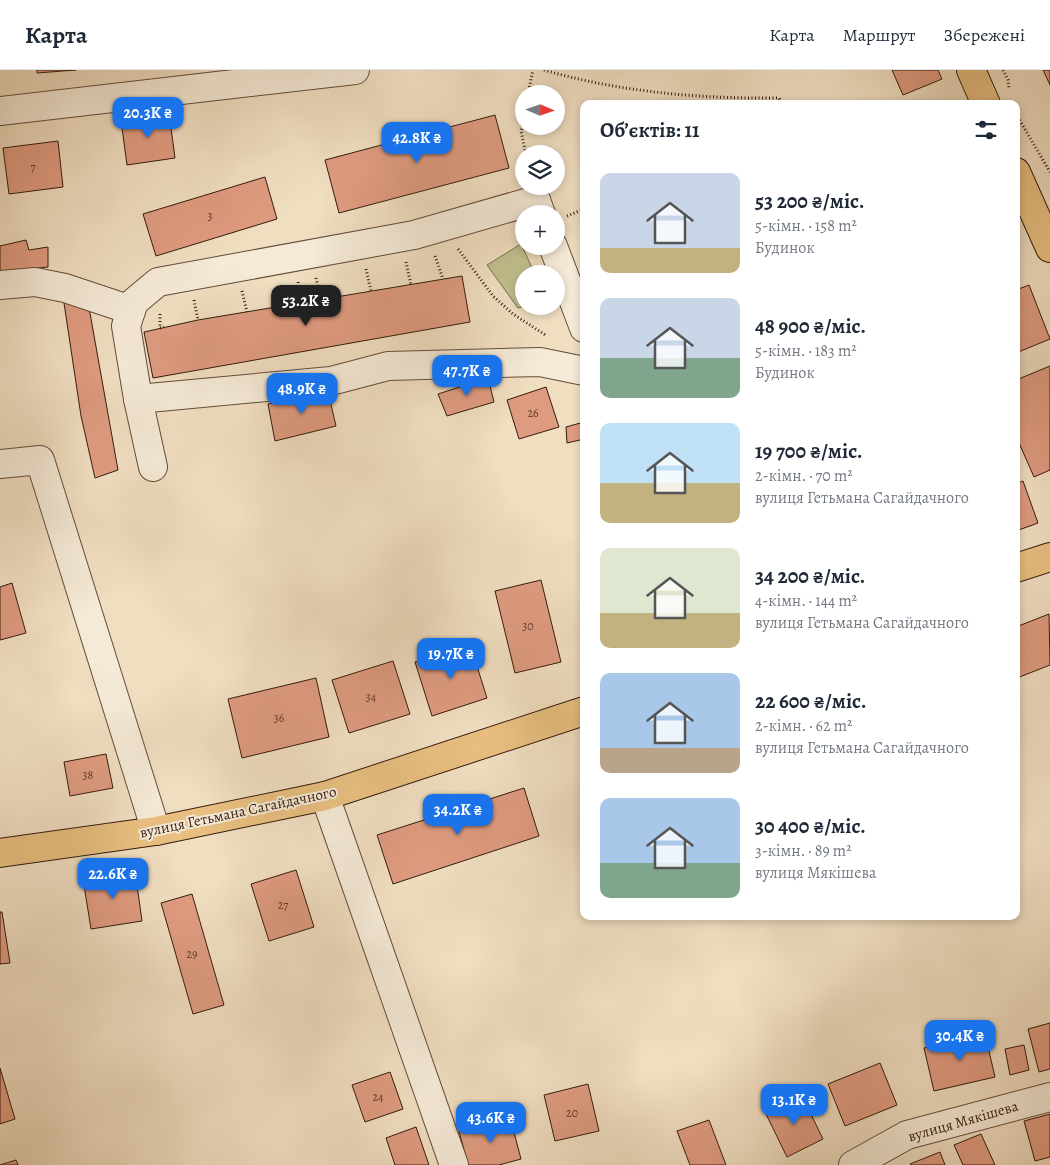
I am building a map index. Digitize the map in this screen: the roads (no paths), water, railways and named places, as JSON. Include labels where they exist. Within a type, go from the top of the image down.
[{"type":"main road","points":[[971,70],[984,100]]},
{"type":"main road","points":[[1020,181],[1050,248]]},
{"type":"main road","points":[[1020,567],[1050,557]]},
{"type":"main road","name":"вулиця Гетьмана Сагайдачного","points":[[0,853],[156,831],[325,796],[580,712]]},
{"type":"street","points":[[0,112],[355,70]]},
{"type":"street","points":[[519,205],[536,200],[541,205]]},
{"type":"street","points":[[153,467],[138,399],[126,326],[134,302],[158,282],[414,235],[515,206]]},
{"type":"street","points":[[558,255],[577,288],[580,305]]},
{"type":"street","points":[[0,285],[42,284],[73,290],[131,310]]},
{"type":"street","points":[[138,399],[331,381],[388,366],[540,362],[580,370]]},
{"type":"street","points":[[0,464],[40,460],[156,831]]},
{"type":"street","points":[[325,796],[454,1165]]},
{"type":"street","name":"вулиця Мякішева","points":[[853,1165],[907,1135],[1050,1097]]}]
